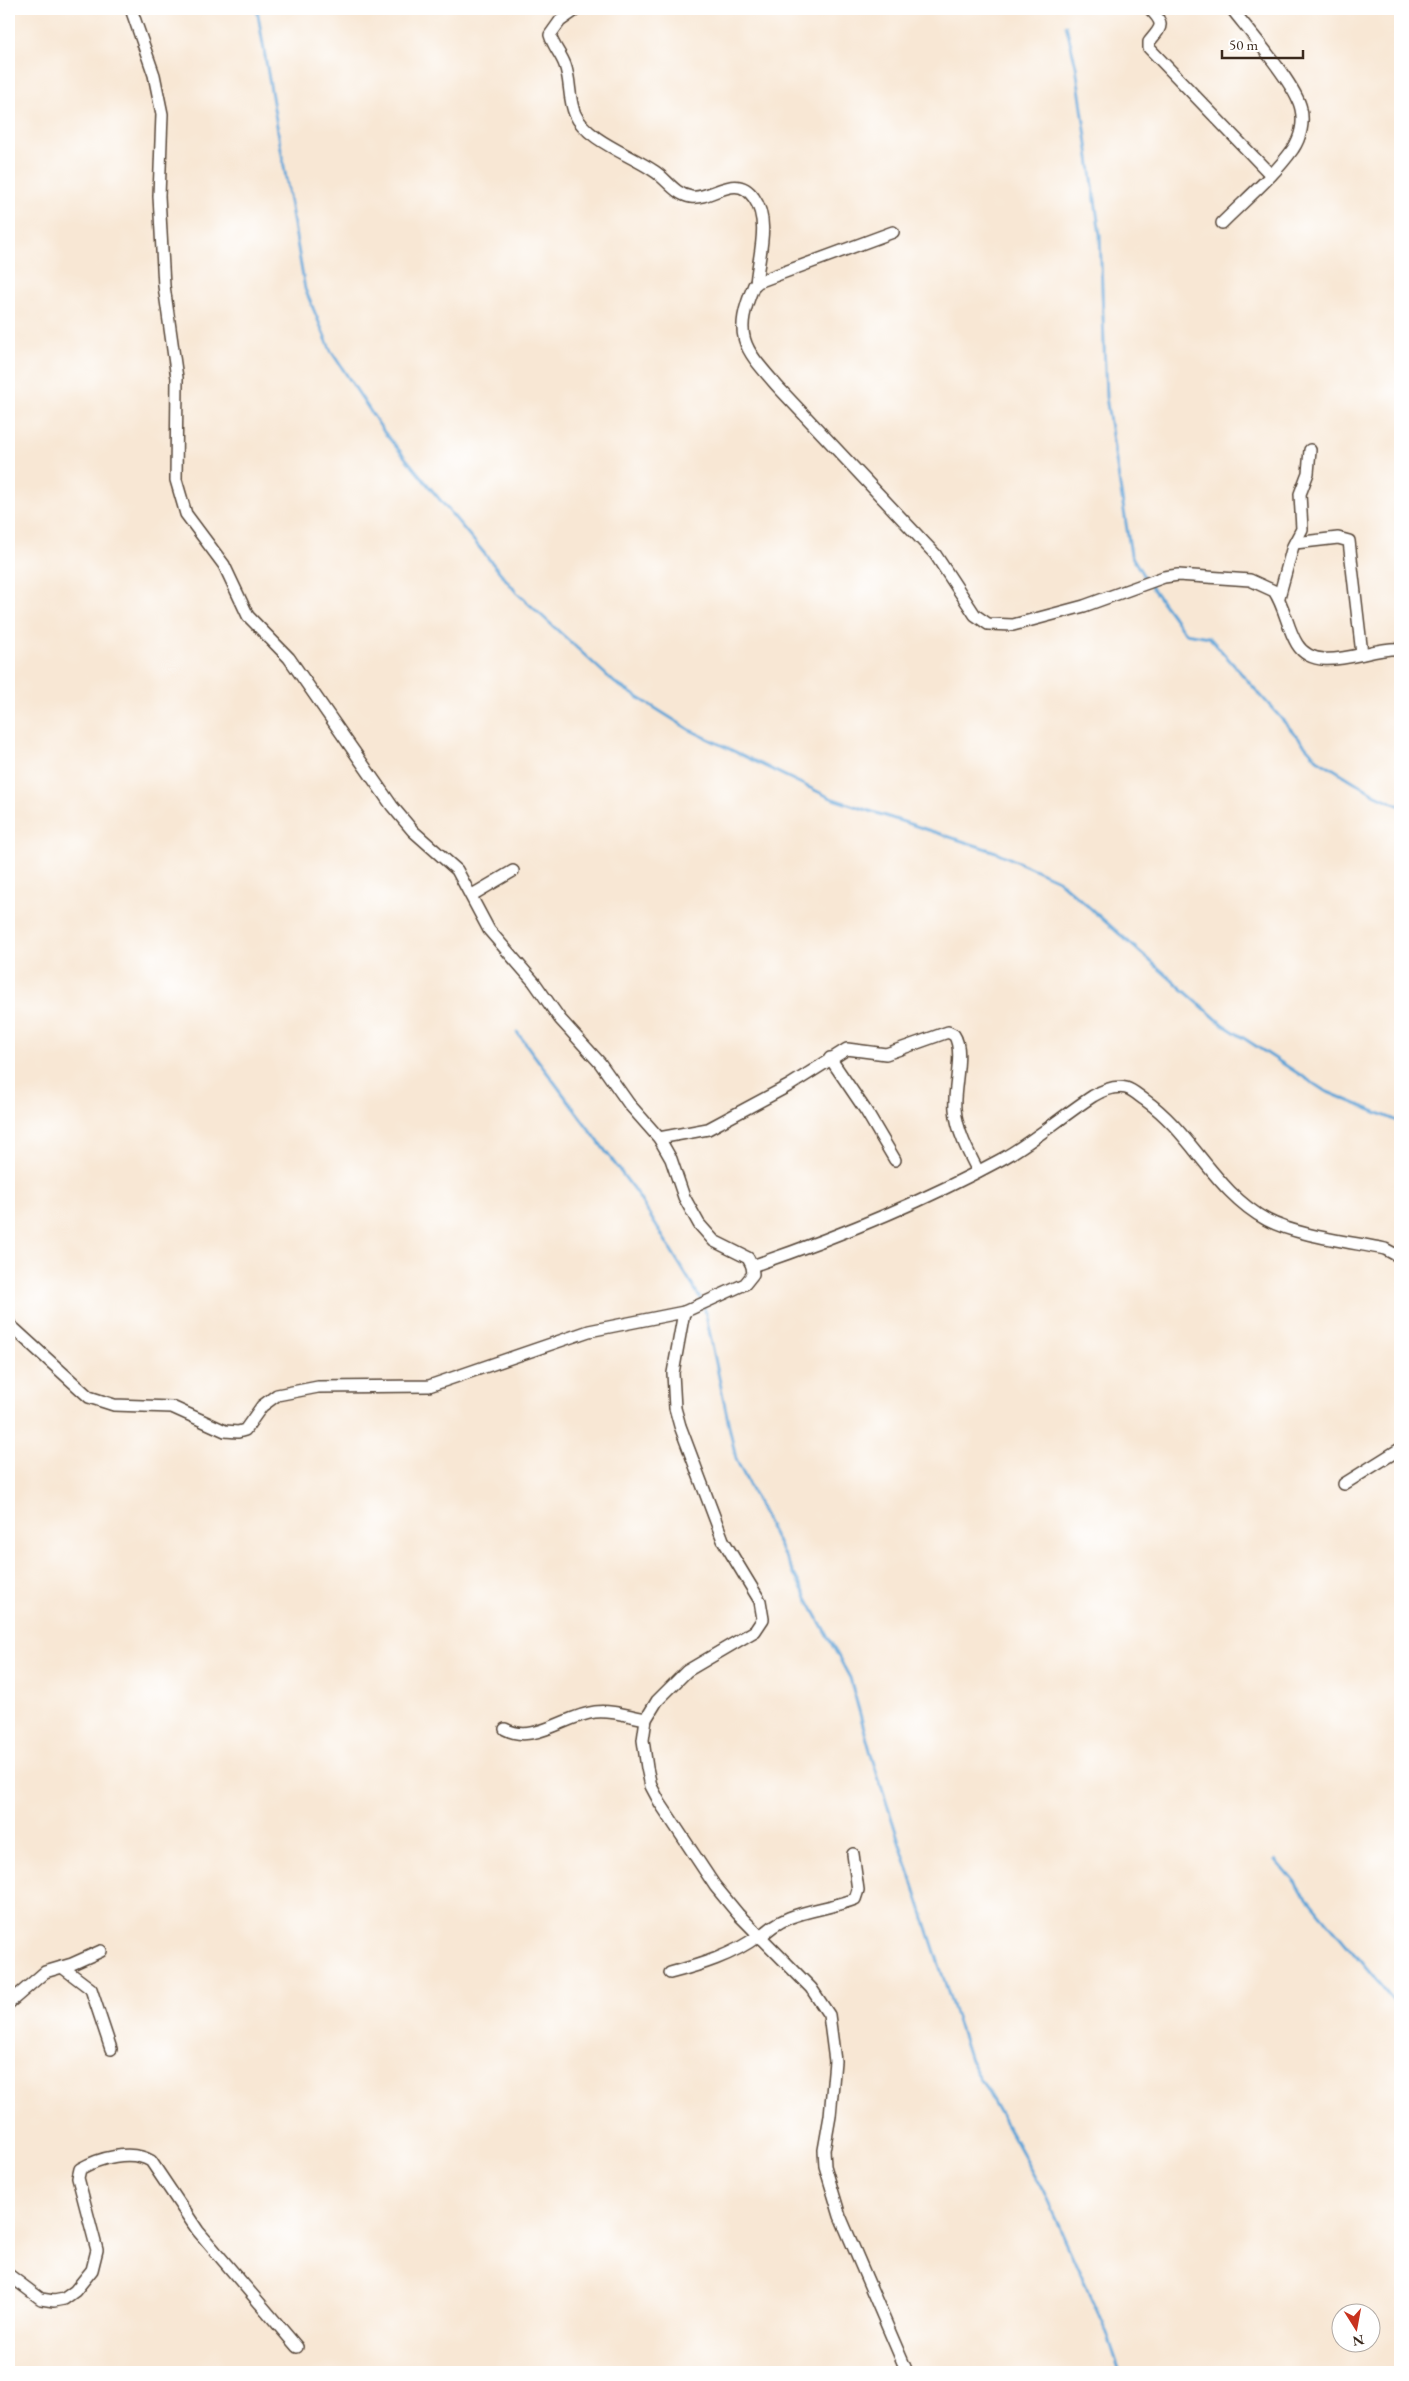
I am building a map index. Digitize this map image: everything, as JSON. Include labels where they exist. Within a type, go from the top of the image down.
[{"type":"street","points":[[9,1324],[89,1397],[114,1405],[172,1407],[225,1431],[238,1432],[245,1430],[251,1425],[269,1399],[289,1392],[318,1387],[429,1386],[582,1333],[684,1312],[750,1280],[752,1266],[744,1256],[714,1241],[699,1224],[684,1197],[671,1159],[659,1138],[629,1104],[600,1063],[574,1036],[528,974],[495,937],[485,923],[472,895],[457,870],[414,831],[392,806],[289,658],[248,616],[224,565],[186,514],[176,480],[177,378],[164,286],[159,196],[162,114],[154,75],[131,9]]},
{"type":"street","points":[[577,9],[560,21],[550,35],[566,66],[571,103],[580,123],[599,138],[657,172],[671,186],[686,195],[696,197],[728,186],[742,188],[750,193],[759,206],[763,223],[756,284],[743,317],[743,338],[751,355],[807,420],[924,541],[949,573],[975,615],[982,621],[994,625],[1013,624],[1084,606],[1164,577],[1178,575],[1250,580],[1268,586],[1279,597],[1293,637],[1308,656],[1322,660],[1400,649]]},
{"type":"street","points":[[1150,9],[1159,20],[1160,27],[1159,32],[1149,42],[1150,48],[1271,174]]},
{"type":"street","points":[[1222,223],[1294,148],[1300,134],[1301,107],[1294,91],[1232,9]]},
{"type":"street","points":[[756,284],[893,232]]},
{"type":"street","points":[[1279,597],[1295,543],[1302,529],[1300,494],[1308,473],[1310,450]]},
{"type":"street","points":[[1295,543],[1338,538],[1349,541],[1362,654]]},
{"type":"street","points":[[472,895],[513,871]]},
{"type":"street","points":[[659,1138],[708,1129],[783,1089],[847,1049],[878,1054],[895,1053],[935,1036],[951,1032],[956,1037],[958,1045],[955,1111],[963,1138],[978,1171]]},
{"type":"street","points":[[830,1058],[866,1111],[895,1160]]},
{"type":"street","points":[[752,1266],[809,1247],[884,1216],[978,1171],[1016,1151],[1099,1092],[1116,1087],[1126,1088],[1150,1104],[1171,1122],[1230,1191],[1262,1217],[1287,1228],[1386,1249],[1400,1257]]},
{"type":"street","points":[[684,1312],[673,1373],[676,1408],[680,1426],[723,1540],[760,1601],[764,1619],[755,1631],[687,1671],[657,1701],[646,1719],[644,1740],[647,1768],[651,1786],[660,1803],[715,1886],[759,1937],[811,1988],[829,2015],[835,2061],[830,2116],[824,2150],[825,2166],[840,2216],[907,2372]]},
{"type":"street","points":[[1344,1484],[1400,1449]]},
{"type":"street","points":[[505,1729],[518,1734],[528,1734],[597,1712],[646,1719]]},
{"type":"street","points":[[670,1973],[726,1954],[748,1944],[795,1914],[855,1899],[858,1890],[853,1854]]},
{"type":"street","points":[[9,2003],[41,1975],[101,1951]]},
{"type":"street","points":[[62,1967],[91,1989],[111,2049]]},
{"type":"street","points":[[9,2275],[41,2299],[54,2301],[64,2298],[75,2291],[92,2270],[97,2250],[78,2178],[80,2169],[102,2160],[141,2155],[151,2161],[198,2231],[297,2346]]},
{"type":"waterway","points":[[257,9],[305,289],[331,351],[384,432],[517,593],[615,683],[690,730],[833,799],[996,852],[1058,880],[1222,1024],[1325,1091],[1400,1122]]},
{"type":"waterway","points":[[1066,25],[1076,66],[1100,235],[1106,397],[1131,555],[1146,580]]},
{"type":"waterway","points":[[1150,585],[1185,633],[1209,637],[1317,759],[1376,795],[1400,806]]},
{"type":"waterway","points":[[517,1032],[635,1191],[702,1301]]},
{"type":"waterway","points":[[704,1306],[736,1459],[785,1557],[850,1678],[873,1761],[970,2060],[1043,2191],[1107,2333],[1120,2372]]},
{"type":"waterway","points":[[1276,1860],[1400,2009]]}]
